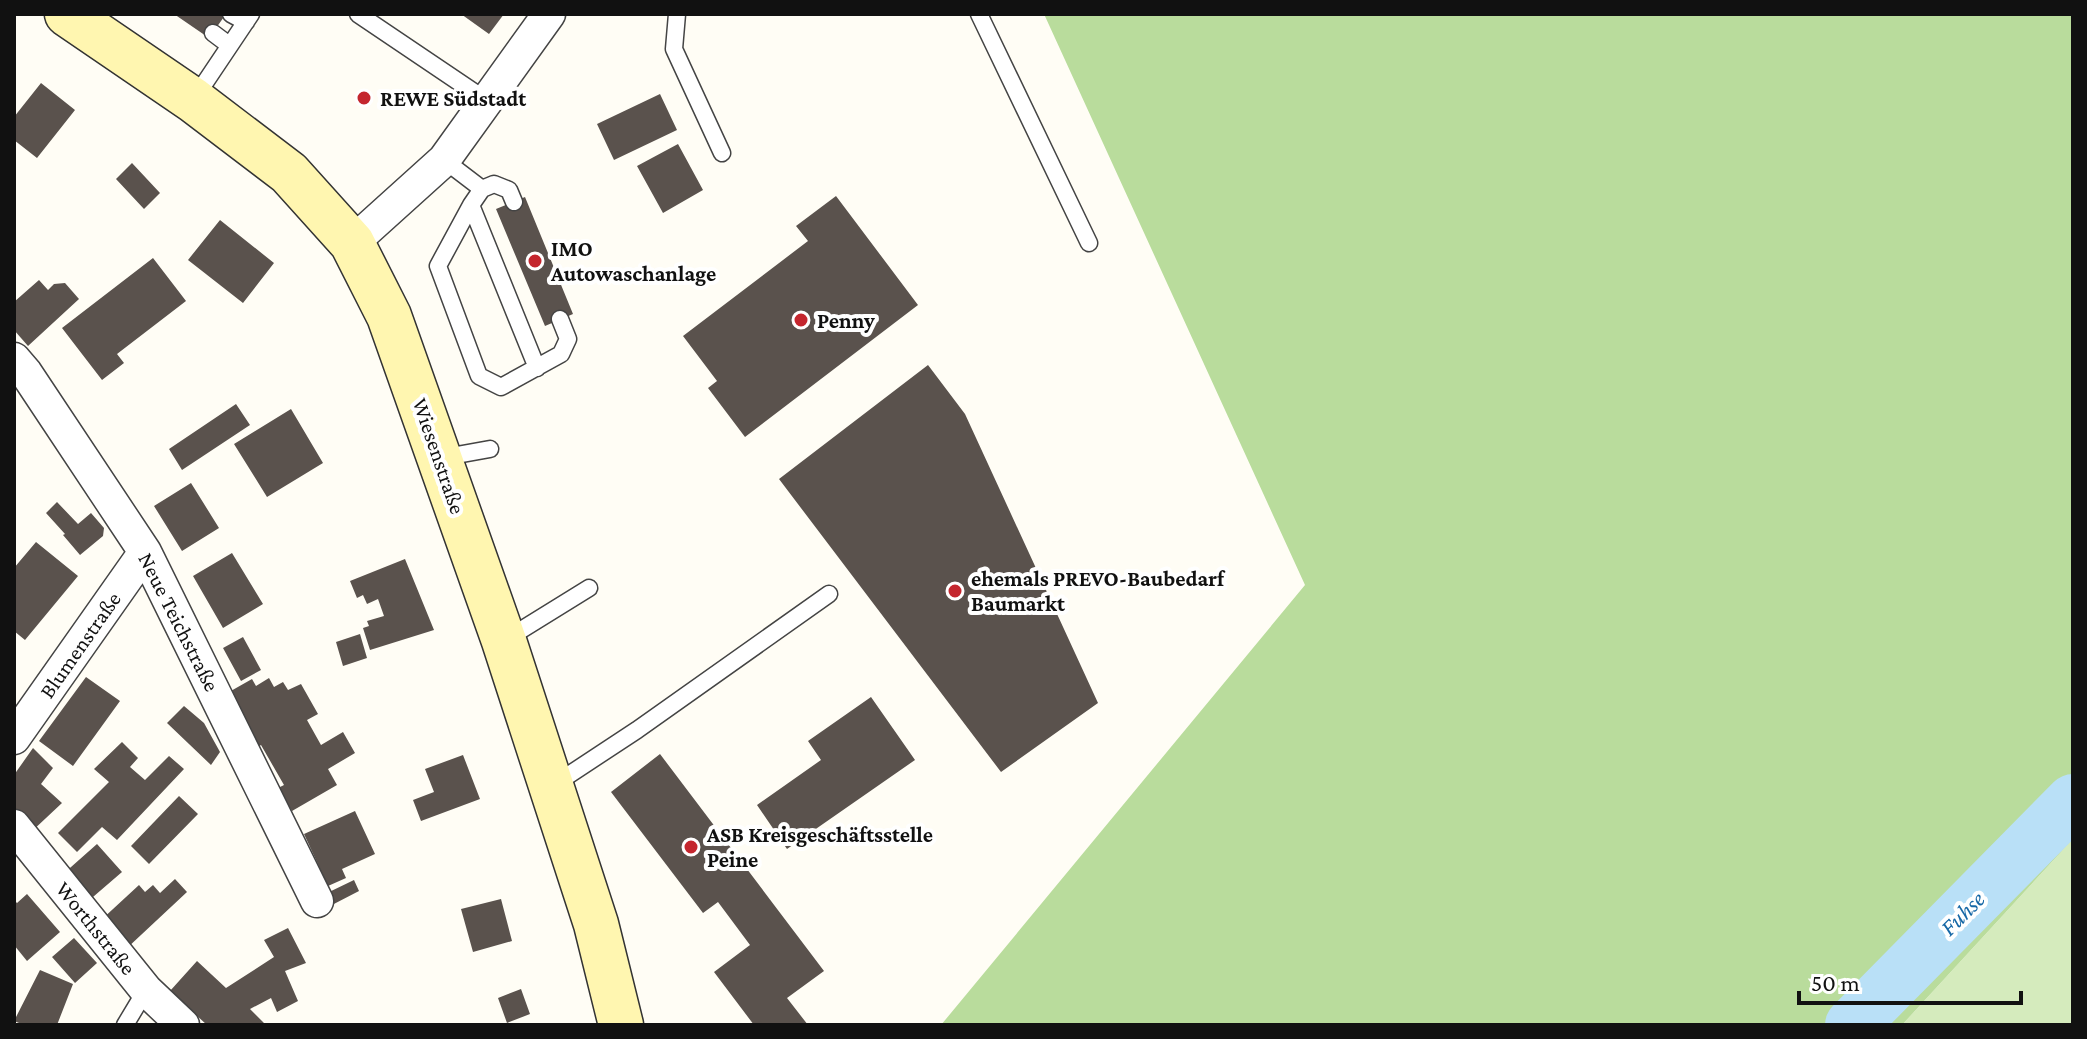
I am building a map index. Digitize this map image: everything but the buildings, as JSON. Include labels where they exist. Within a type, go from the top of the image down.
[{"type":"street","name":"Wiesenstraße","points":[[67,14],[193,100],[289,173],[352,243],[389,316],[504,641],[596,924],[621,1025]]},
{"type":"street","points":[[352,243],[444,160],[549,14]]},
{"type":"street","name":"Neue Teichstraße","points":[[14,359],[145,552],[317,901]]},
{"type":"street","name":"Blumenstraße","points":[[14,738],[145,552]]},
{"type":"street","name":"Worthstraße","points":[[14,826],[146,990],[183,1025]]},
{"type":"lane","points":[[358,14],[487,101]]},
{"type":"lane","points":[[677,14],[674,49],[722,153]]},
{"type":"lane","points":[[979,14],[1089,243]]},
{"type":"lane","points":[[193,100],[229,45],[243,17]]},
{"type":"lane","points":[[213,33],[229,45]]},
{"type":"lane","points":[[444,160],[482,189]]},
{"type":"lane","points":[[514,202],[509,190],[494,184],[482,189],[438,266],[479,376],[501,387],[561,354],[568,339],[560,319]]},
{"type":"lane","points":[[471,205],[537,368]]},
{"type":"lane","points":[[440,458],[490,449]]},
{"type":"lane","points":[[504,641],[589,588]]},
{"type":"lane","points":[[550,787],[637,730],[829,594]]},
{"type":"lane","points":[[125,1025],[146,990]]},
{"type":"green space","points":[[1044,14],[2073,14],[2073,839],[1902,1025],[941,1025],[1305,585]]},
{"type":"green space","points":[[2073,839],[2073,1025],[1902,1025]]},
{"type":"waterway","name":"Fuhse","points":[[1852,1025],[2073,801]]},
{"type":"place","name":"REWE Südstadt","points":[[364,98]]},
{"type":"place","name":"IMO Autowaschanlage","points":[[535,261]]},
{"type":"place","name":"Penny","points":[[801,320]]},
{"type":"place","name":"ehemals PREVO-Baubedarf Baumarkt","points":[[955,591]]},
{"type":"place","name":"ASB Kreisgeschäftsstelle Peine","points":[[691,847]]}]
